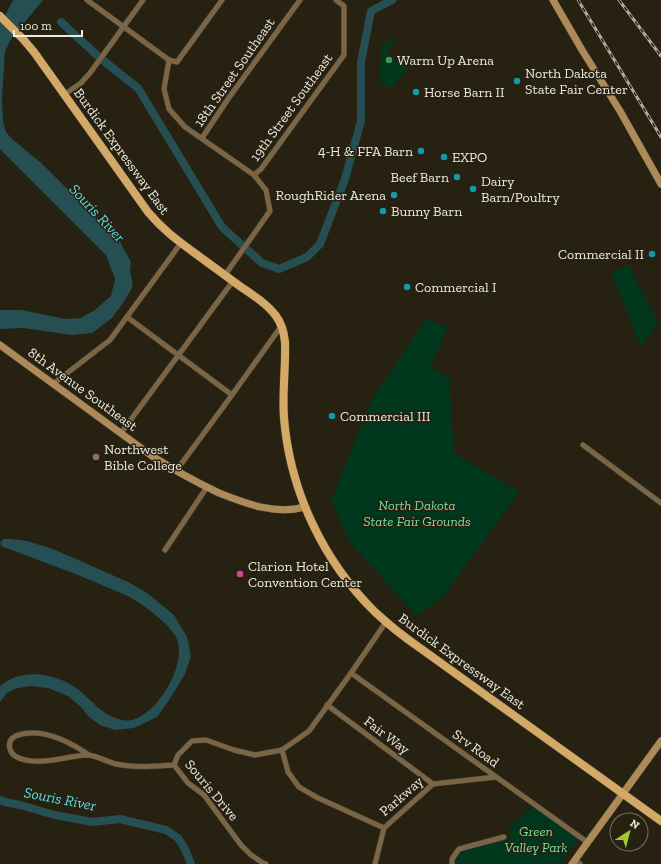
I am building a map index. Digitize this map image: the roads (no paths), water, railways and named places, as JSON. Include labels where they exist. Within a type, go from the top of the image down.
[{"type":"main road","name":"Burdick Expressway East","points":[[0,16],[23,39],[148,212],[160,226],[255,297],[278,317],[282,325],[286,345],[284,417],[287,443],[296,480],[305,507],[328,553],[356,592],[386,622],[424,651],[661,821]]},
{"type":"main road","name":"Burdick Expressway East","points":[[293,468],[296,480]]},
{"type":"street","points":[[87,0],[168,60],[177,62],[222,0]]},
{"type":"street","points":[[64,94],[81,83],[94,68],[143,0]]},
{"type":"street","name":"18th Street Southeast","points":[[202,138],[228,99],[300,0]]},
{"type":"street","name":"19th Street Southeast","points":[[225,275],[270,211],[266,190],[254,175],[261,169],[344,55],[344,6],[336,0]]},
{"type":"street","points":[[554,0],[582,50],[620,111],[661,184]]},
{"type":"street","points":[[168,60],[164,89],[169,109],[185,127],[254,175]]},
{"type":"street","points":[[53,384],[110,340],[181,243]]},
{"type":"street","points":[[121,434],[233,281]]},
{"type":"street","points":[[127,317],[232,395]]},
{"type":"street","points":[[176,471],[282,325]]},
{"type":"street","name":"8th Avenue Southeast","points":[[0,345],[121,434],[176,471],[207,487],[252,506],[265,509],[296,509],[305,507]]},
{"type":"street","points":[[583,445],[661,503]]},
{"type":"street","points":[[165,550],[207,487]]},
{"type":"street","name":"Souris Drive","points":[[266,864],[263,864],[246,850],[204,795],[188,783],[174,765],[178,755],[192,741],[206,740],[234,750],[255,755],[282,750],[309,731],[386,622]]},
{"type":"street","name":"Srv Road","points":[[351,673],[587,842]]},
{"type":"street","name":"Fair Way","points":[[327,705],[433,784]]},
{"type":"street","points":[[89,755],[34,761],[23,759],[14,755],[10,751],[9,744],[12,738],[20,734],[47,734],[78,747],[89,755],[116,764],[145,767],[174,765]]},
{"type":"street","points":[[575,863],[587,842],[661,741]]},
{"type":"street","points":[[282,750],[288,772],[299,787],[316,797],[384,828]]},
{"type":"street","name":"Parkway","points":[[375,864],[384,828],[433,784],[496,777]]},
{"type":"street","points":[[452,864],[452,859],[459,849],[504,837]]},
{"type":"water","points":[[13,0],[43,0],[11,39],[5,51],[2,99],[3,122],[6,132],[41,163],[119,240],[131,262],[130,271],[133,286],[112,318],[92,333],[72,335],[23,328],[0,329],[0,310],[22,310],[65,319],[81,318],[95,310],[111,296],[115,279],[106,255],[0,149],[0,23]]},
{"type":"water","points":[[4,539],[27,541],[53,549],[128,582],[147,593],[174,615],[187,637],[191,656],[185,674],[157,717],[134,728],[115,730],[100,725],[89,717],[81,707],[68,696],[48,688],[29,686],[14,689],[7,693],[0,701],[0,686],[19,676],[40,674],[50,676],[70,684],[81,691],[100,709],[110,716],[121,720],[132,720],[142,716],[152,708],[169,686],[175,673],[179,647],[176,636],[168,626],[136,600],[83,577],[1,546],[0,543]]},
{"type":"waterway","points":[[61,22],[100,58],[138,88],[222,227],[262,263],[279,269],[307,257],[320,244],[345,179],[361,121],[361,62],[371,11],[392,0]]},
{"type":"waterway","name":"Souris River","points":[[0,800],[55,815],[92,822],[120,819],[166,830],[178,838],[185,849],[191,864]]},
{"type":"railway","points":[[578,0],[661,137]]},
{"type":"railway","points":[[619,0],[661,56]]},
{"type":"place","name":"Warm Up Arena","points":[[389,60]]},
{"type":"place","name":"North Dakota State Fair Center","points":[[517,81]]},
{"type":"place","name":"Horse Barn II","points":[[416,92]]},
{"type":"place","name":"4-H & FFA Barn","points":[[421,151]]},
{"type":"place","name":"EXPO","points":[[444,157]]},
{"type":"place","name":"Beef Barn","points":[[457,177]]},
{"type":"place","name":"Dairy Barn/Poultry","points":[[473,189]]},
{"type":"place","name":"RoughRider Arena","points":[[394,195]]},
{"type":"place","name":"Bunny Barn","points":[[383,211]]},
{"type":"place","name":"Commercial II","points":[[652,254]]},
{"type":"place","name":"Commercial I","points":[[407,287]]},
{"type":"place","name":"Commercial III","points":[[332,416]]},
{"type":"place","name":"Northwest Bible College","points":[[96,457]]},
{"type":"place","name":"Clarion Hotel Convention Center","points":[[240,574]]},
{"type":"park label","name":"North Dakota State Fair Grounds","points":[[417,514]]},
{"type":"park label","name":"Green Valley Park","points":[[536,840]]}]
